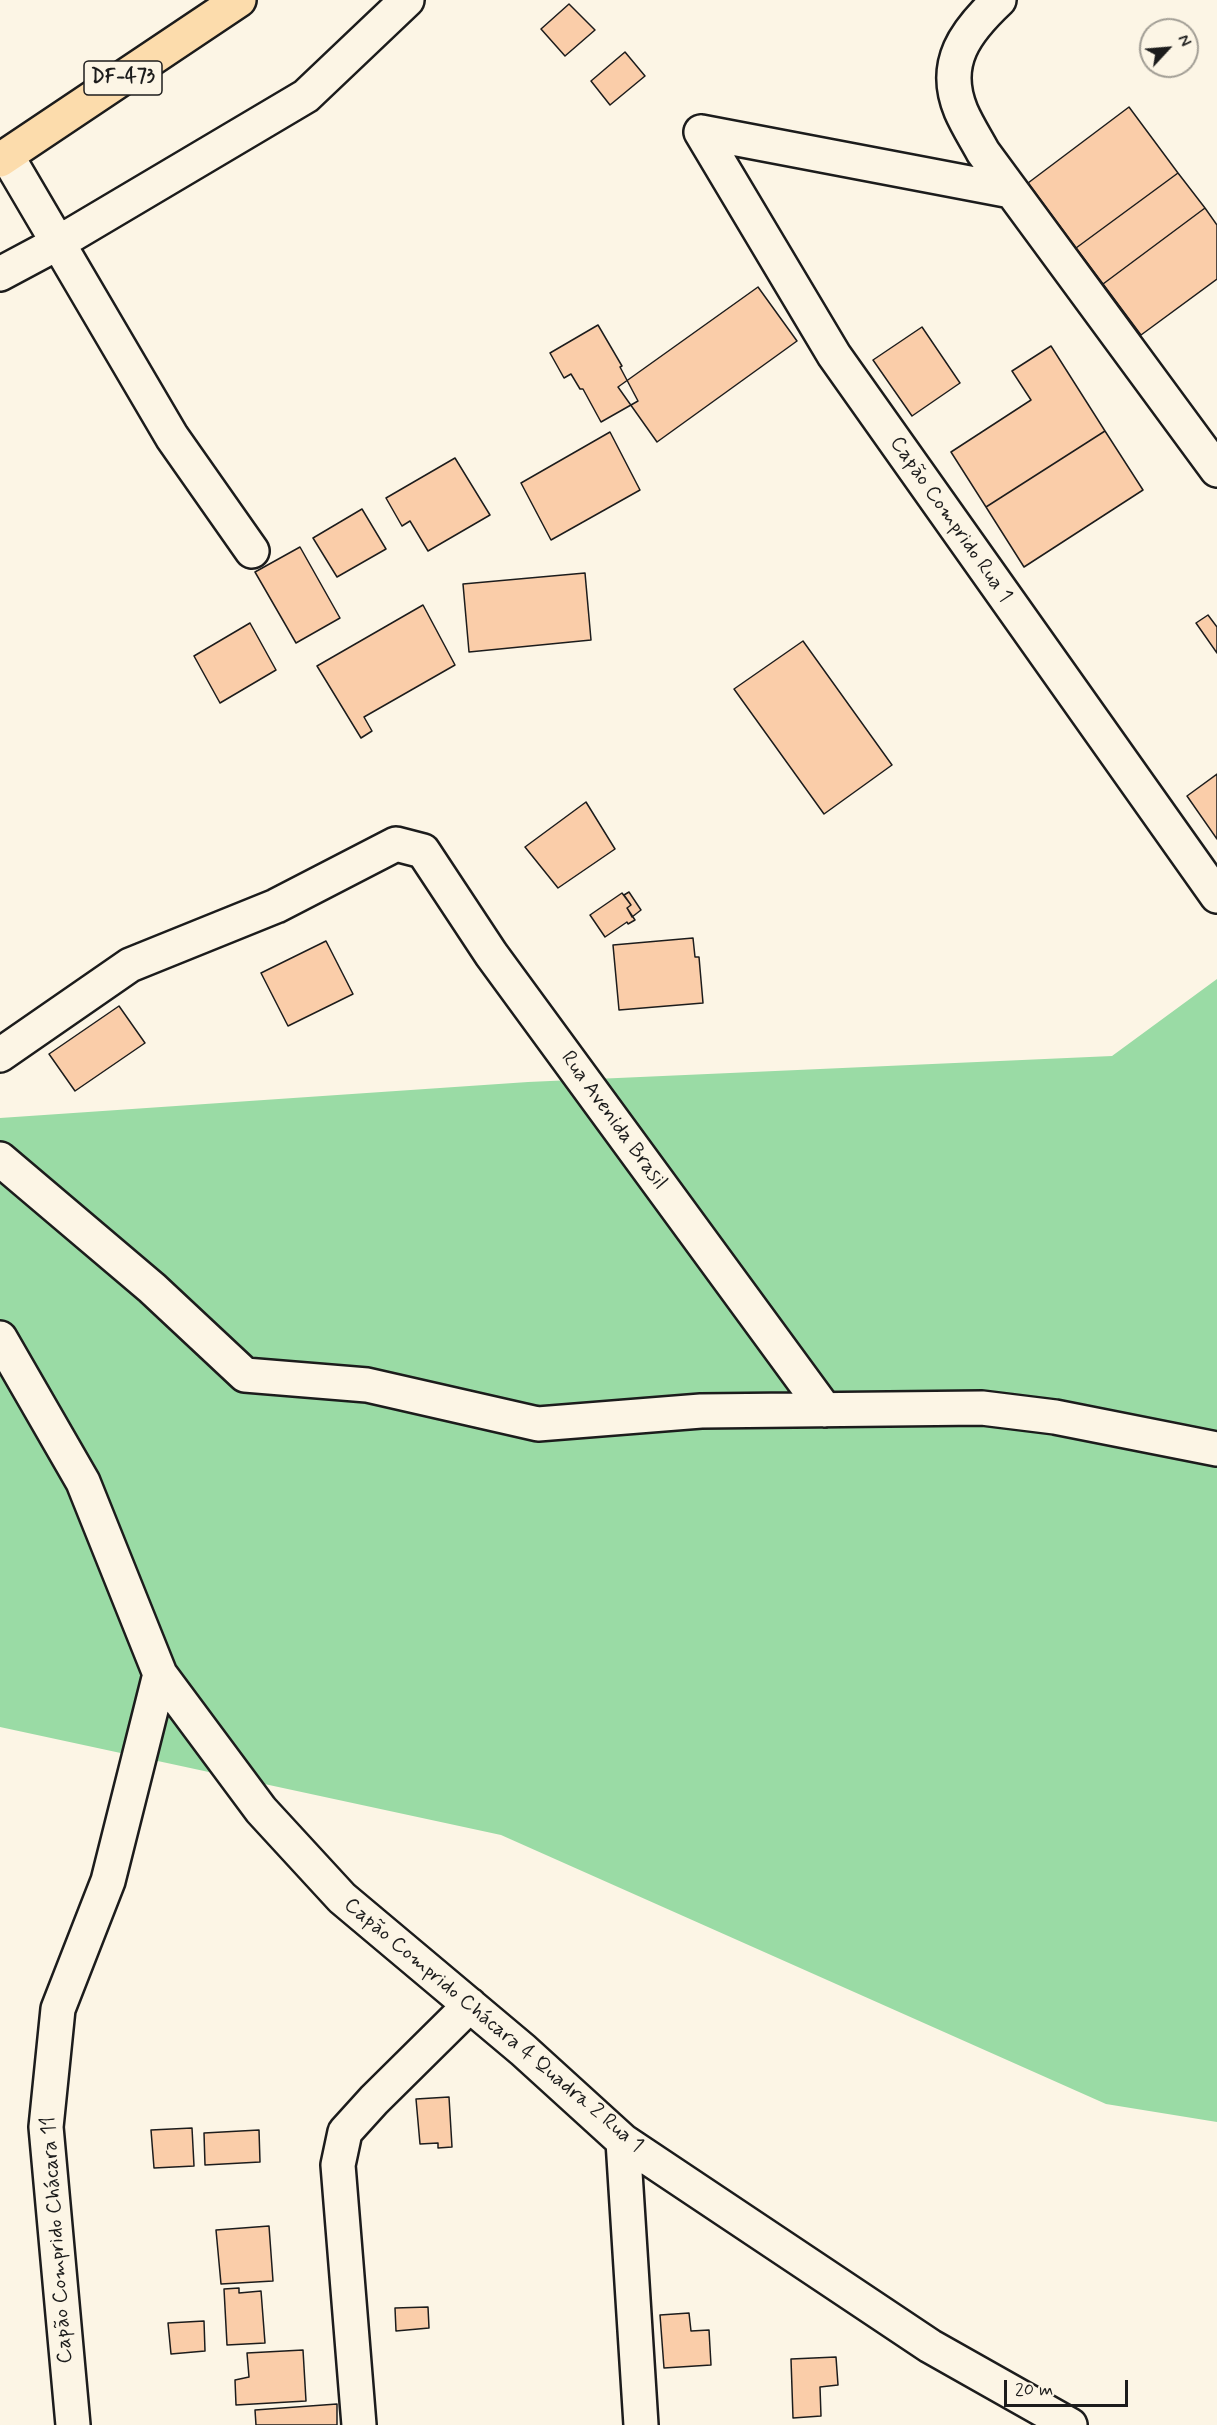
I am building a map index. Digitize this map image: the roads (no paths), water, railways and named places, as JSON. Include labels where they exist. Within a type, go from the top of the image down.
[{"type":"main road","name":"DF-473","points":[[4,158],[239,0]]},
{"type":"street","points":[[0,274],[58,243],[306,96],[407,0]]},
{"type":"street","points":[[999,0],[977,20],[958,53],[954,72],[955,90],[961,110],[983,152],[1217,470]]},
{"type":"street","name":"Capão Comprido Rua 1","points":[[1011,190],[700,132],[834,355],[1217,896]]},
{"type":"street","points":[[4,158],[58,243],[172,437],[252,551]]},
{"type":"street","name":"Rua Avenida Brasil","points":[[0,1055],[130,965],[276,906],[396,844],[423,851],[491,954],[825,1410]]},
{"type":"street","points":[[0,1159],[152,1288],[245,1375],[367,1385],[538,1424],[700,1411],[982,1408],[1055,1417],[1217,1449]]},
{"type":"street","name":"Capão Comprido Chácara 4 Quadra 2 Rua 1","points":[[0,1338],[83,1482],[160,1674],[261,1810],[342,1898],[523,2050],[623,2141],[930,2346],[1070,2425]]},
{"type":"street","name":"Capão Comprido Chácara 11","points":[[74,2425],[46,2127],[58,2009],[108,1881],[160,1674]]},
{"type":"street","points":[[359,2425],[338,2165],[345,2132],[374,2100],[470,2006]]},
{"type":"street","points":[[623,2141],[641,2425]]}]
